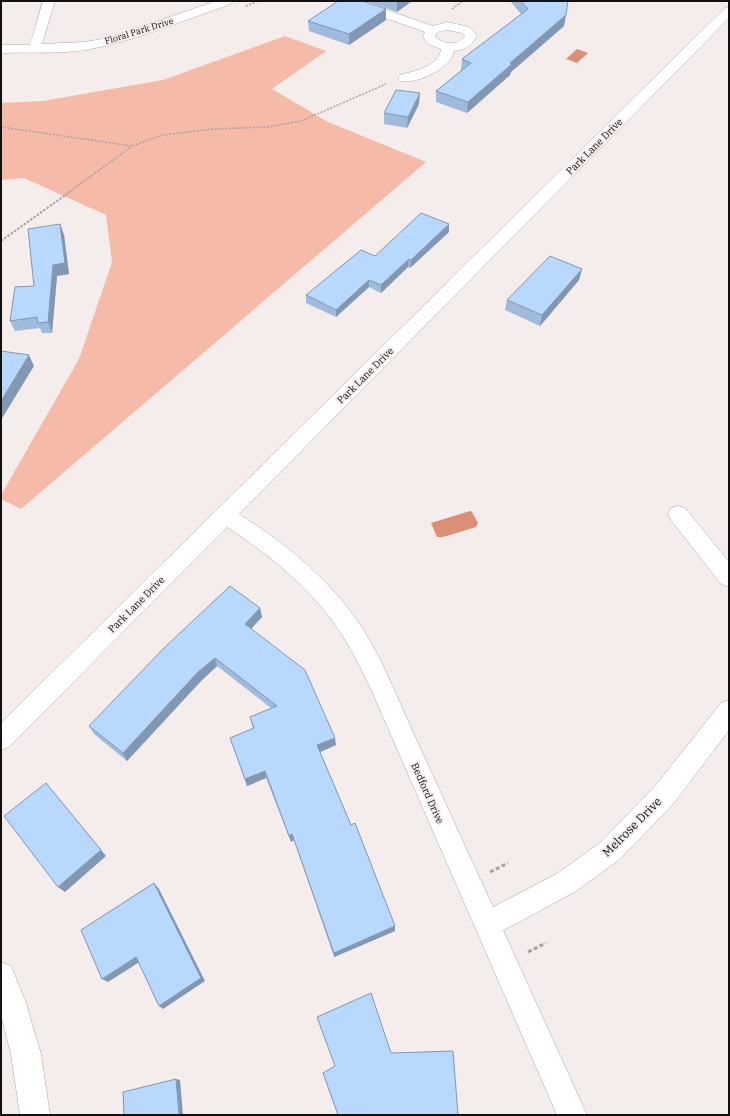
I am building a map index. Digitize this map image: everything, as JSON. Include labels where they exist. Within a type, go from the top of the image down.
[{"type":"street","points":[[35,48],[49,1]]},
{"type":"street","name":"Floral Park Drive","points":[[1,49],[85,46],[104,42],[136,34],[227,1]]},
{"type":"street","points":[[350,1],[432,30]]},
{"type":"street","name":"Park Lane Drive","points":[[1,739],[726,17]]},
{"type":"street","points":[[441,26],[454,26],[470,33],[470,40],[467,43],[448,46],[441,46],[431,40],[429,37],[432,30],[441,26]]},
{"type":"street","points":[[405,78],[428,71],[436,66],[445,59],[448,52],[448,46]]},
{"type":"street","points":[[678,514],[729,578]]},
{"type":"street","name":"Bedford Drive","points":[[225,515],[249,530],[290,561],[326,596],[349,626],[379,682],[572,1115]]},
{"type":"street","name":"Melrose Drive","points":[[487,923],[510,913],[567,882],[610,850],[665,794],[729,711]]},
{"type":"street","points":[[1,976],[11,1000],[26,1054],[35,1115]]},
{"type":"path","points":[[1,241],[132,146],[163,135],[214,129],[268,127],[301,121],[376,88],[405,78]]},
{"type":"path","points":[[1,127],[132,146]]},
{"type":"shaded area","points":[[285,36],[326,51],[272,89],[328,122],[426,162],[21,509],[1,499],[1,495],[79,359],[112,262],[106,215],[24,178],[1,180],[1,103],[43,101],[163,80]]},
{"type":"shaded area","points":[[577,49],[588,53],[577,63],[566,59]]},
{"type":"shaded area","points":[[470,511],[478,523],[476,527],[443,537],[437,537],[431,523]]},
{"type":"building","points":[[338,1],[363,1],[386,9],[349,34],[308,21]]},
{"type":"building","points":[[521,1],[568,1],[566,15],[510,63],[512,64],[468,102],[436,91],[471,63],[462,59],[528,9]]},
{"type":"building","points":[[396,90],[420,93],[408,117],[384,113]]},
{"type":"building","points":[[421,213],[449,224],[411,260],[409,259],[381,285],[369,280],[336,310],[306,295],[361,250],[375,256]]},
{"type":"building","points":[[60,224],[65,263],[53,265],[48,322],[38,323],[37,317],[10,321],[15,287],[34,286],[28,229]]},
{"type":"building","points":[[550,256],[582,269],[542,315],[507,300]]},
{"type":"building","points":[[1,351],[29,355],[1,401]]},
{"type":"building","points":[[230,586],[260,608],[245,624],[305,670],[335,738],[317,745],[351,825],[355,823],[395,926],[334,953],[292,834],[289,836],[265,771],[245,779],[230,738],[254,728],[250,717],[277,706],[215,658],[198,672],[123,753],[89,726],[164,648]]},
{"type":"building","points":[[46,783],[101,850],[58,887],[4,816]]},
{"type":"building","points":[[154,883],[201,978],[159,1006],[136,957],[102,979],[81,930]]},
{"type":"building","points":[[371,993],[391,1053],[453,1051],[458,1115],[338,1115],[323,1073],[335,1066],[317,1017]]},
{"type":"building","points":[[176,1079],[179,1115],[124,1115],[123,1092]]}]
